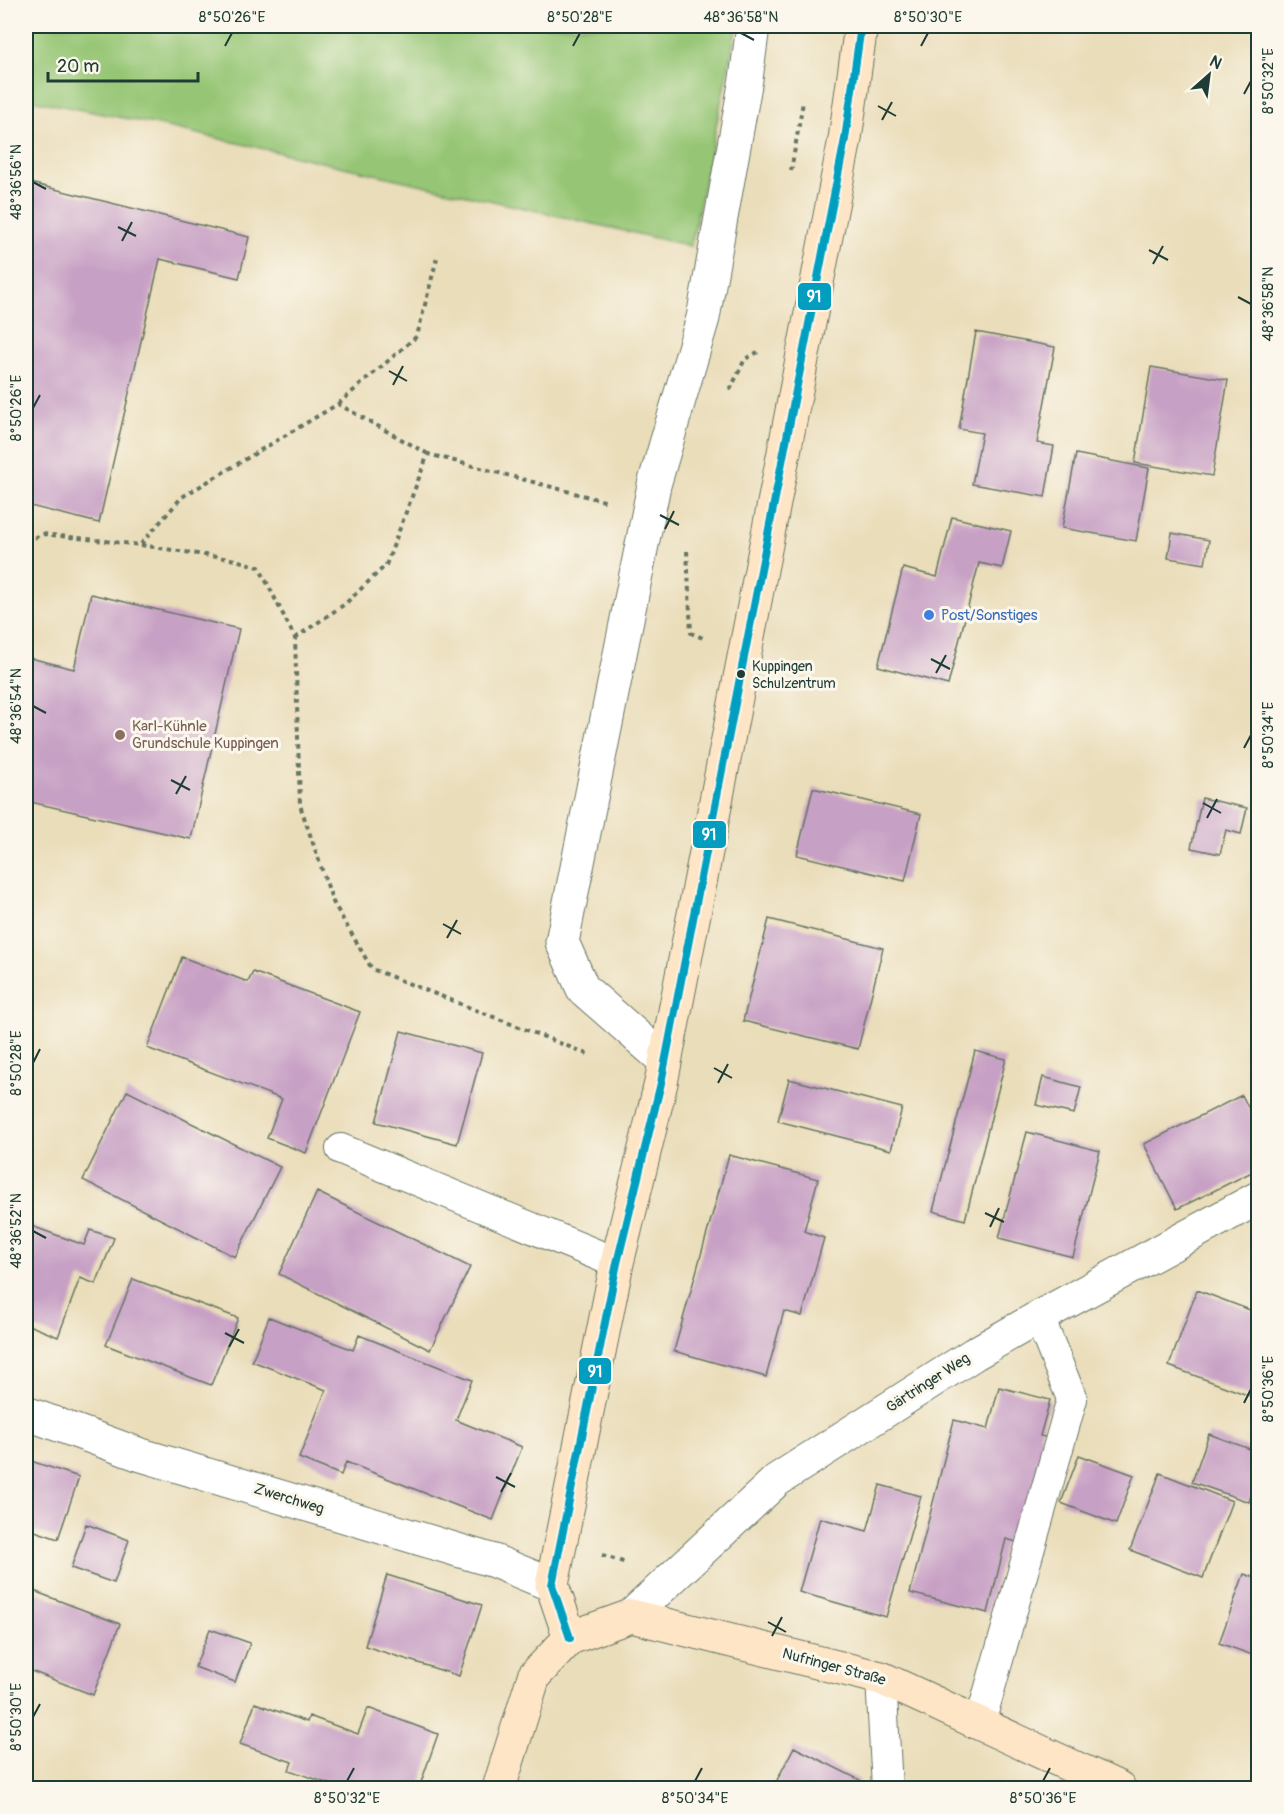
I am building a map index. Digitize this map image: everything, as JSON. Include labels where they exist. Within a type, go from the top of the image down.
[{"type":"main road","points":[[570,1638],[552,1585],[616,1263],[661,1083],[843,150],[861,26]]},
{"type":"main road","points":[[499,1788],[534,1676],[570,1638],[631,1616]]},
{"type":"main road","name":"Nufringer Straße","points":[[631,1616],[881,1678],[1119,1788]]},
{"type":"street","points":[[664,1060],[583,988],[562,942],[654,485],[703,318],[746,80],[753,26]]},
{"type":"street","name":"Gärtringer Weg","points":[[631,1616],[777,1480],[974,1354],[1258,1198]]},
{"type":"street","name":"Zwerchweg","points":[[26,1413],[138,1454],[494,1561],[552,1585]]},
{"type":"lane","points":[[342,1149],[616,1263]]},
{"type":"lane","points":[[980,1723],[1072,1400],[1039,1317]]},
{"type":"lane","points":[[881,1678],[887,1788]]},
{"type":"path","points":[[141,545],[182,497],[338,404],[417,336],[438,254]]},
{"type":"path","points":[[338,404],[428,454],[648,513]]},
{"type":"path","points":[[295,638],[345,604],[386,565],[428,454]]},
{"type":"path","points":[[26,541],[43,534],[141,545],[236,560],[259,567],[295,638],[300,805],[333,902],[372,969],[594,1057]]},
{"type":"path","points":[[687,546],[692,633],[704,638]]},
{"type":"path","points":[[561,1542],[673,1578]]},
{"type":"green space","points":[[26,26],[737,26],[691,246],[159,125],[26,99]]},
{"type":"building","points":[[26,128],[34,130],[26,161]]},
{"type":"building","points":[[26,182],[249,237],[239,278],[160,259],[99,523],[26,505]]},
{"type":"building","points":[[976,332],[1055,347],[1037,443],[1054,446],[1045,497],[972,484],[982,433],[959,429]]},
{"type":"building","points":[[1151,367],[1228,380],[1212,476],[1135,463]]},
{"type":"building","points":[[1076,454],[1149,468],[1136,541],[1062,528]]},
{"type":"building","points":[[952,517],[1011,531],[1002,568],[979,563],[948,685],[878,666],[903,568],[937,577]]},
{"type":"building","points":[[1172,533],[1209,540],[1205,564],[1168,558]]},
{"type":"building","name":"Karl-Kühnle Grundschule Kuppingen","points":[[91,594],[239,629],[191,839],[26,801],[26,657],[74,669]]},
{"type":"building","points":[[813,788],[921,814],[905,881],[797,855]]},
{"type":"building","points":[[1202,798],[1247,808],[1241,834],[1226,830],[1220,854],[1191,848]]},
{"type":"building","points":[[769,919],[883,948],[858,1049],[743,1021]]},
{"type":"building","points":[[182,957],[248,982],[253,972],[360,1012],[306,1153],[267,1138],[282,1099],[147,1048]]},
{"type":"building","points":[[401,1031],[482,1053],[457,1144],[376,1122]]},
{"type":"building","points":[[975,1051],[1006,1059],[965,1220],[933,1211]]},
{"type":"building","points":[[1043,1077],[1081,1087],[1074,1114],[1036,1105]]},
{"type":"building","points":[[789,1079],[902,1108],[891,1150],[778,1121]]},
{"type":"building","points":[[127,1091],[280,1167],[235,1257],[83,1180]]},
{"type":"building","points":[[1242,1095],[1258,1127],[1258,1169],[1177,1209],[1144,1144]]},
{"type":"building","points":[[1027,1132],[1100,1151],[1073,1257],[999,1238]]},
{"type":"building","points":[[729,1155],[818,1179],[804,1231],[824,1238],[802,1316],[784,1311],[766,1377],[674,1351]]},
{"type":"building","points":[[317,1192],[470,1267],[430,1350],[279,1274]]},
{"type":"building","points":[[26,1224],[84,1245],[90,1230],[114,1238],[96,1284],[80,1278],[58,1337],[26,1324]]},
{"type":"building","points":[[133,1279],[238,1318],[211,1385],[106,1345]]},
{"type":"building","points":[[1197,1290],[1258,1313],[1258,1399],[1169,1366]]},
{"type":"building","points":[[269,1317],[353,1350],[359,1335],[472,1380],[456,1420],[522,1447],[493,1520],[346,1462],[341,1475],[299,1458],[326,1390],[252,1361]]},
{"type":"building","points":[[999,1387],[1050,1400],[1040,1436],[1051,1438],[1024,1544],[1006,1539],[988,1613],[910,1593],[954,1420],[988,1429]]},
{"type":"building","points":[[1209,1434],[1258,1452],[1258,1474],[1249,1502],[1192,1482]]},
{"type":"building","points":[[1079,1455],[1134,1475],[1116,1524],[1061,1503]]},
{"type":"building","points":[[28,1460],[79,1477],[58,1539],[26,1528]]},
{"type":"building","points":[[1160,1473],[1232,1501],[1203,1578],[1130,1550]]},
{"type":"building","points":[[880,1485],[921,1496],[886,1617],[799,1592],[820,1518],[867,1531]]},
{"type":"building","points":[[86,1524],[129,1540],[114,1583],[71,1568]]},
{"type":"building","points":[[1244,1574],[1258,1579],[1258,1657],[1219,1643]]},
{"type":"building","points":[[387,1575],[482,1605],[459,1676],[365,1646]]},
{"type":"building","points":[[26,1588],[120,1624],[93,1695],[26,1669]]},
{"type":"building","points":[[210,1629],[250,1643],[235,1682],[195,1667]]},
{"type":"building","points":[[255,1703],[307,1722],[309,1716],[358,1734],[368,1708],[438,1734],[419,1788],[341,1788],[289,1770],[292,1762],[240,1744]]},
{"type":"building","points":[[794,1747],[860,1780],[856,1788],[773,1788]]},
{"type":"transit line","name":"91","points":[[570,1638],[552,1585],[617,1263],[661,1083],[845,139],[861,26]]},
{"type":"place","name":"Post/Sonstiges","points":[[929,615]]},
{"type":"place","name":"Kuppingen Schulzentrum","points":[[741,674]]},
{"type":"place","name":"Karl-Kühnle Grundschule Kuppingen","points":[[120,735]]}]
